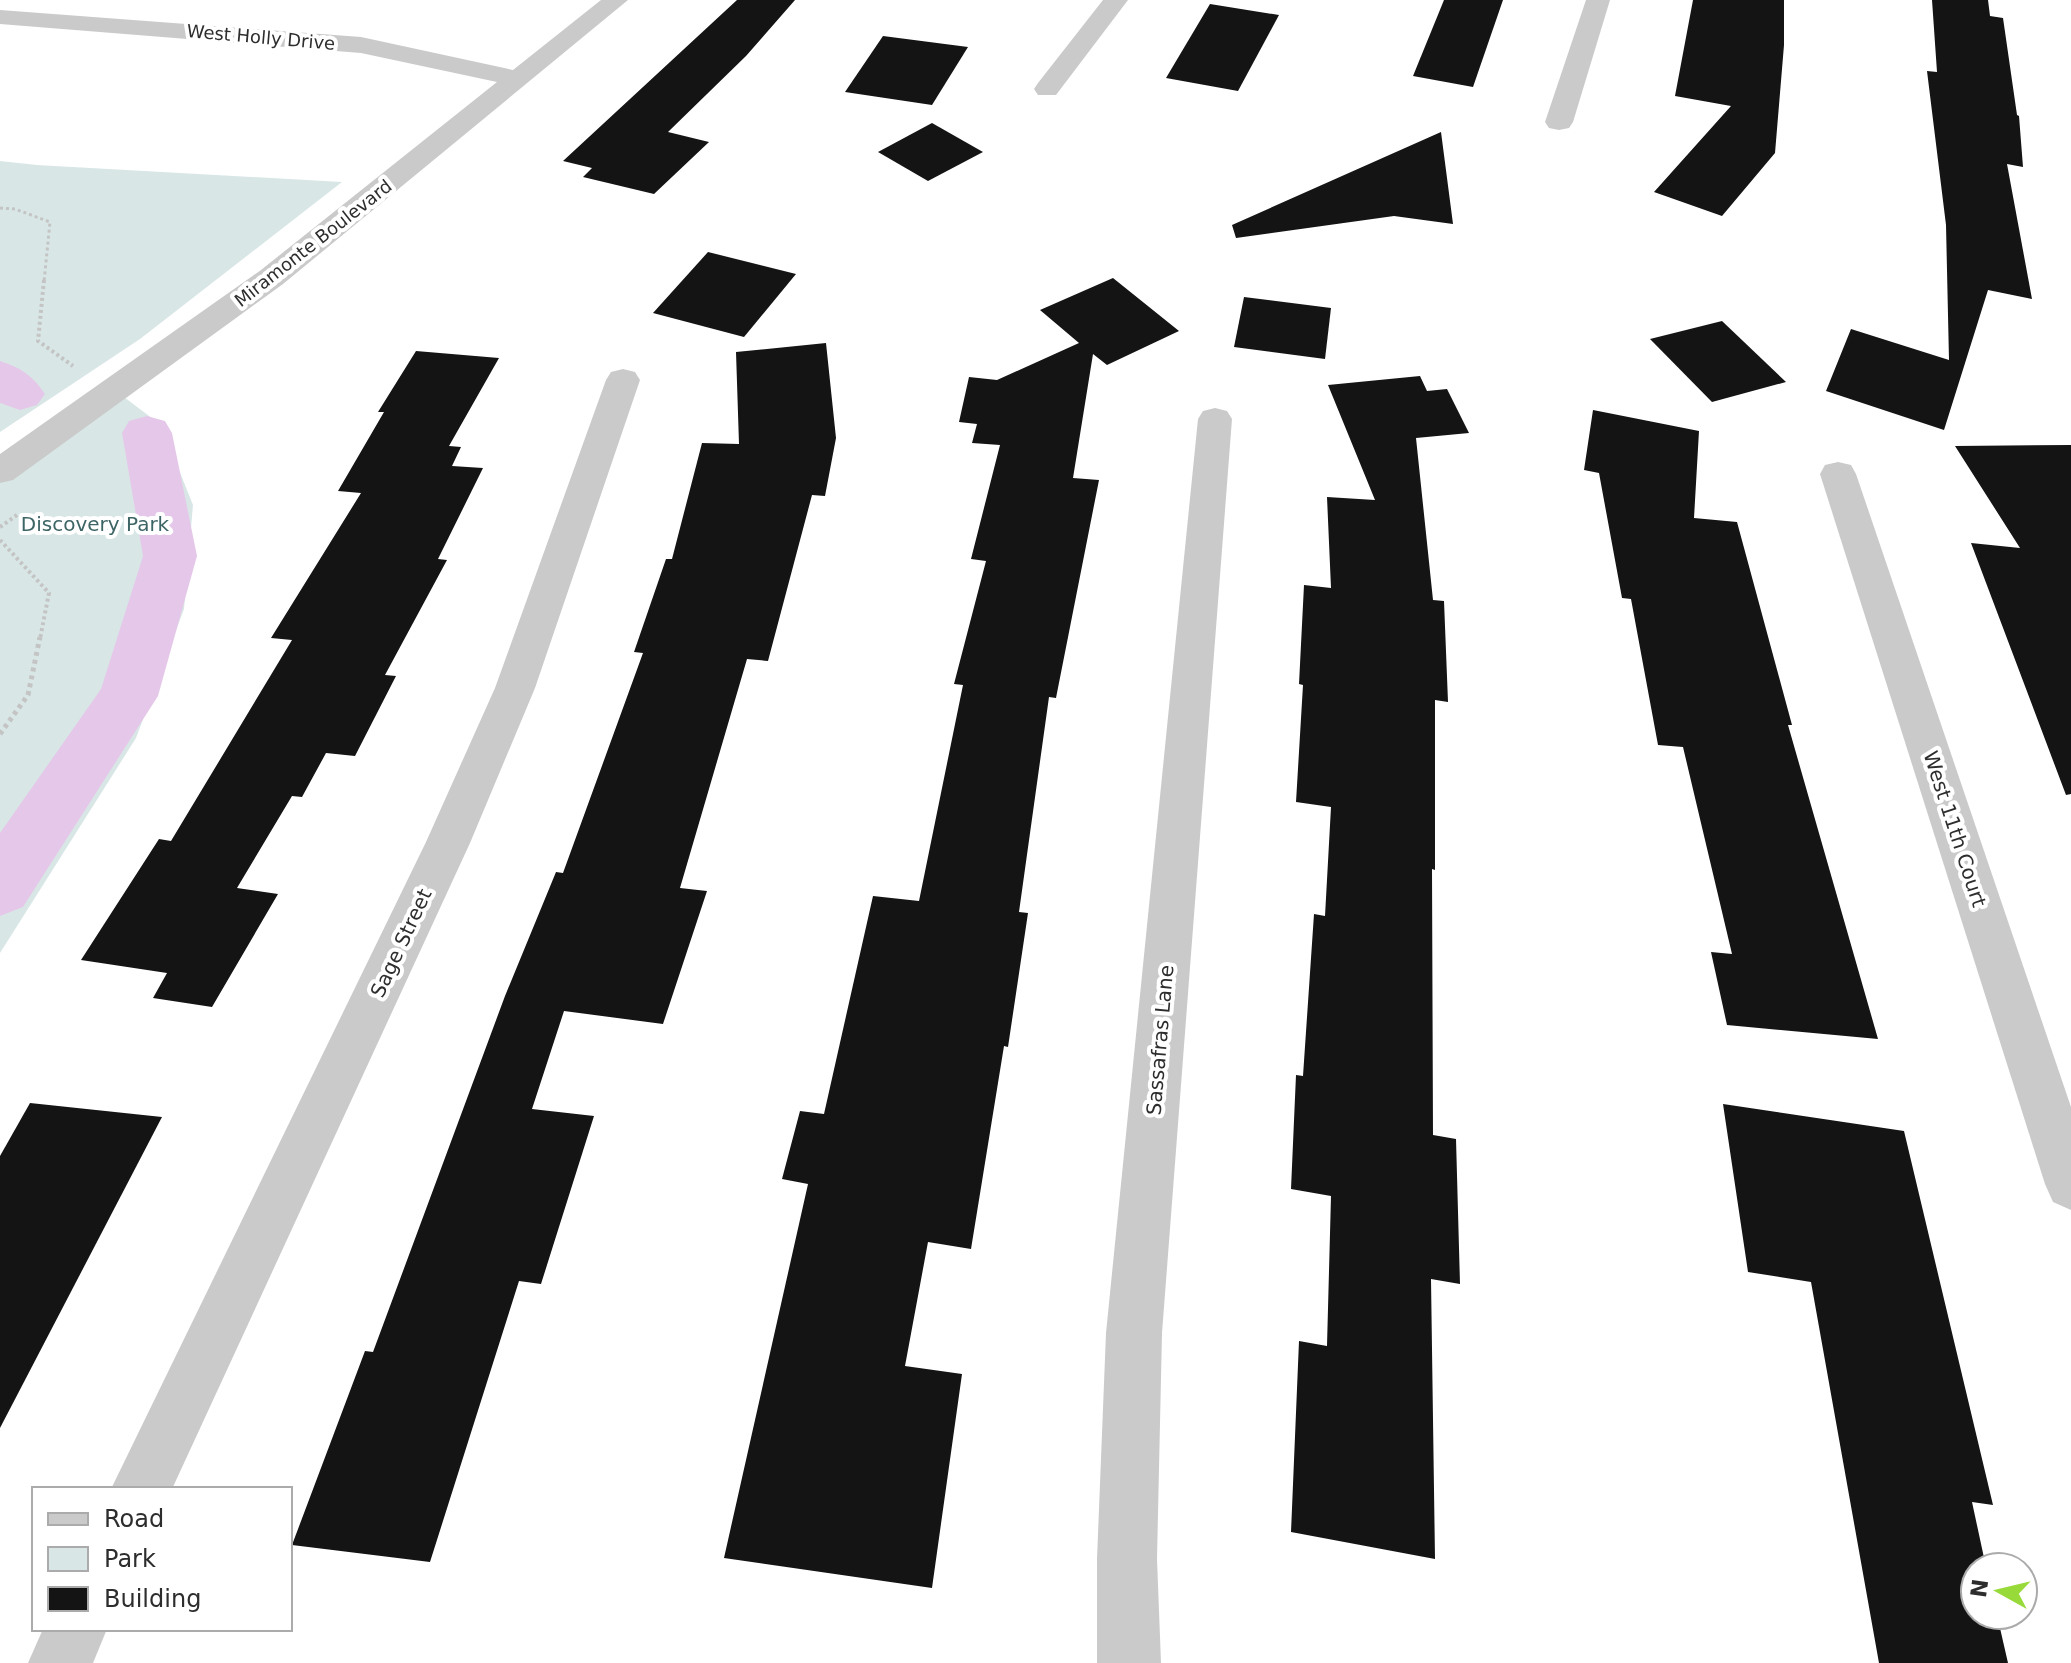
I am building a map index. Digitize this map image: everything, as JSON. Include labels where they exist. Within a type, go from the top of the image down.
[{"type":"street","name":"Miramonte Boulevard","points":[[0,471],[272,277],[616,0]]},
{"type":"street","points":[[1047,89],[1116,0]]},
{"type":"street","points":[[1559,122],[1598,0]]},
{"type":"street","name":"West Holly Drive","points":[[0,17],[361,45],[518,79]]},
{"type":"street","name":"Sage Street","points":[[142,1487],[448,843],[515,688],[623,380]]},
{"type":"street","name":"Sassafras Lane","points":[[1129,1663],[1127,1559],[1134,1333],[1215,419]]},
{"type":"street","name":"West 11th Court","points":[[1838,474],[2071,1184]]},
{"type":"street","points":[[60,1663],[75,1631]]},
{"type":"path","points":[[0,208],[15,209],[50,222],[38,341],[116,391]]},
{"type":"path","points":[[0,540],[49,593],[28,695],[0,734]]},
{"type":"green space","points":[[0,161],[342,182],[140,339],[0,432]]},
{"type":"green space","name":"Discovery Park","points":[[116,391],[161,425],[193,505],[184,609],[136,738],[0,953],[0,471]]},
{"type":"building","points":[[737,0],[795,0],[746,56],[668,132],[709,142],[654,194],[583,177],[592,168],[563,161]]},
{"type":"building","points":[[1444,0],[1503,0],[1473,87],[1413,76]]},
{"type":"building","points":[[1693,0],[1784,0],[1784,45],[1775,153],[1722,216],[1654,192],[1731,106],[1675,96]]},
{"type":"building","points":[[1932,0],[1988,0],[1990,16],[2003,18],[2019,116],[2023,167],[2007,164],[2032,299],[1988,290],[1944,430],[1826,391],[1851,329],[1949,360],[1946,225],[1927,71],[1937,72]]},
{"type":"building","points":[[1210,4],[1279,15],[1238,91],[1166,78]]},
{"type":"building","points":[[883,36],[968,47],[932,105],[845,92]]},
{"type":"building","points":[[932,123],[983,152],[928,181],[878,152]]},
{"type":"building","points":[[1441,132],[1453,224],[1394,216],[1236,238],[1232,225]]},
{"type":"building","points":[[708,252],[796,274],[744,337],[653,313]]},
{"type":"building","points":[[1113,278],[1179,331],[1107,365],[1093,354],[1073,478],[1099,480],[1056,698],[1049,697],[1019,912],[1028,913],[1008,1047],[1004,1046],[971,1249],[928,1242],[905,1366],[962,1374],[932,1588],[724,1558],[808,1184],[782,1179],[800,1111],[824,1114],[873,896],[919,901],[963,685],[954,684],[986,561],[971,559],[1000,445],[972,443],[977,424],[959,422],[969,377],[997,380],[1079,343],[1040,310]]},
{"type":"building","points":[[1244,297],[1331,308],[1325,359],[1234,347]]},
{"type":"building","points":[[1722,321],[1786,382],[1712,402],[1650,339]]},
{"type":"building","points":[[826,343],[836,438],[825,496],[812,495],[768,661],[747,659],[680,888],[707,891],[663,1024],[564,1011],[532,1109],[594,1116],[541,1284],[519,1281],[430,1562],[292,1545],[365,1351],[373,1352],[505,996],[556,872],[563,873],[643,653],[634,652],[666,559],[672,559],[702,443],[739,444],[736,352]]},
{"type":"building","points":[[416,351],[499,358],[449,446],[461,447],[452,466],[483,468],[438,559],[447,560],[385,675],[396,676],[355,756],[326,753],[302,797],[292,796],[237,888],[278,894],[212,1007],[153,998],[167,973],[81,960],[159,839],[171,841],[292,640],[271,638],[361,493],[338,491],[384,412],[378,412]]},
{"type":"building","points":[[1420,376],[1427,391],[1447,389],[1469,433],[1416,438],[1433,600],[1444,601],[1448,702],[1435,700],[1433,1135],[1456,1139],[1460,1284],[1431,1279],[1435,1559],[1291,1532],[1299,1341],[1327,1346],[1331,1196],[1291,1189],[1296,1075],[1303,1076],[1314,914],[1325,916],[1331,807],[1296,802],[1303,685],[1299,684],[1304,585],[1331,588],[1327,497],[1375,500],[1328,385]]},
{"type":"building","points":[[1593,410],[1699,431],[1694,518],[1737,522],[1792,725],[1788,725],[1878,1039],[1727,1025],[1711,952],[1732,954],[1683,747],[1658,745],[1631,599],[1622,598],[1599,473],[1584,470]]},
{"type":"building","points":[[2071,445],[2071,794],[2066,795],[1971,543],[2020,548],[1955,446]]},
{"type":"building","points":[[30,1103],[162,1117],[0,1428],[0,1156]]},
{"type":"building","points":[[1723,1104],[1904,1131],[1993,1505],[1972,1502],[1983,1551],[1959,1551],[1959,1631],[2001,1631],[2008,1663],[1879,1663],[1811,1282],[1748,1272]]},
{"type":"waterway","points":[[0,377],[20,394]]},
{"type":"waterway","points":[[0,887],[128,696],[170,556],[147,433]]}]
